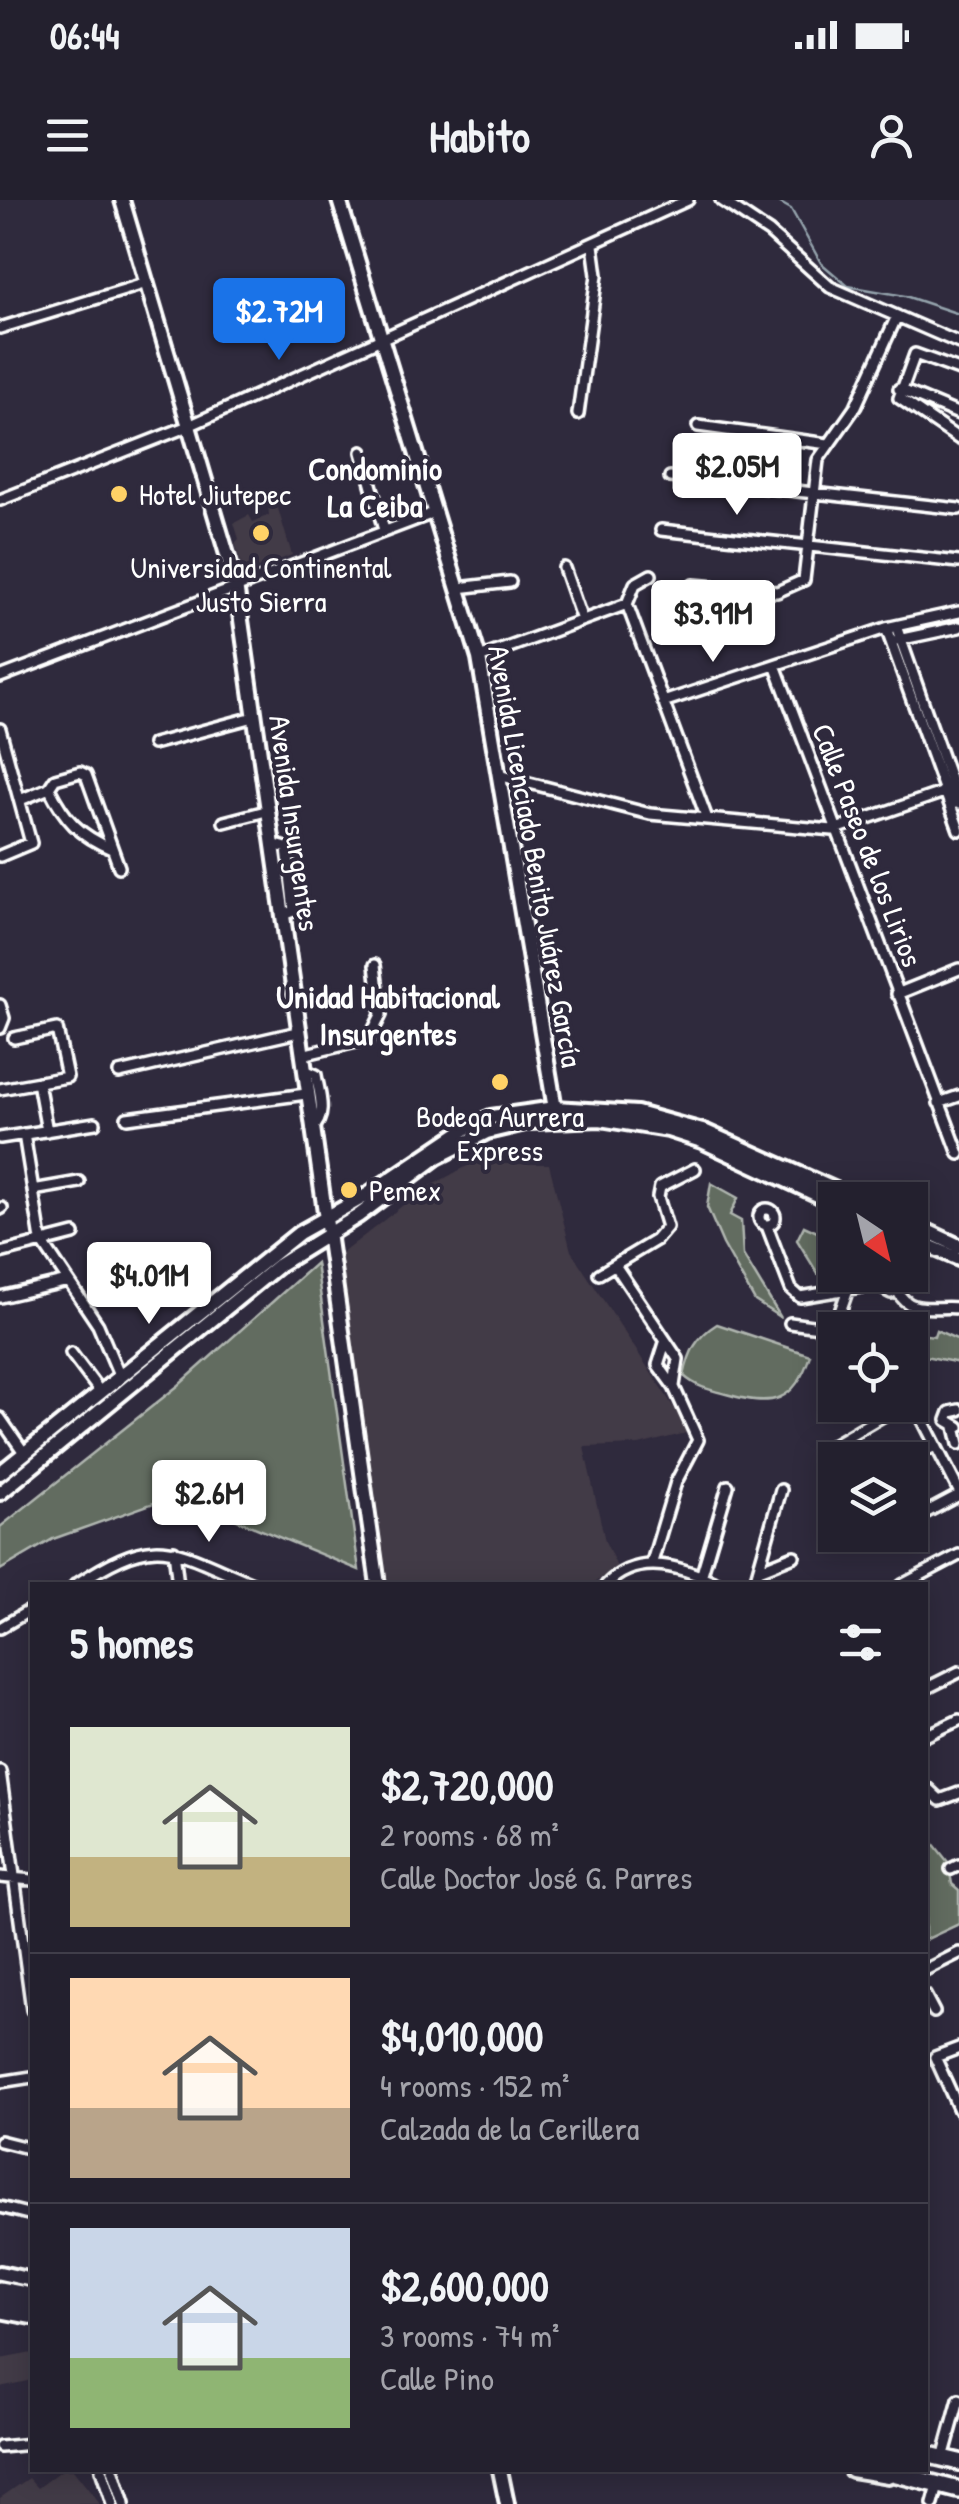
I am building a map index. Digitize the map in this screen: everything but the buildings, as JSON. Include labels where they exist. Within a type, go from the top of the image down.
[{"type":"main road","name":"Avenida Insurgentes","points":[[122,200],[192,424],[236,585],[378,1582]]},
{"type":"main road","name":"Avenida Licenciado Benito Juárez García","points":[[339,200],[479,658],[502,776],[556,1114]]},
{"type":"main road","points":[[0,1474],[325,1217],[368,1195],[420,1156],[481,1120],[517,1111],[637,1112],[706,1132],[818,1182]]},
{"type":"main road","points":[[600,1113],[702,1141],[818,1195]]},
{"type":"main road","points":[[0,1492],[279,1265],[436,1156],[488,1132],[556,1114]]},
{"type":"main road","points":[[928,1239],[959,1246]]},
{"type":"main road","points":[[928,1243],[959,1260]]},
{"type":"main road","points":[[0,2273],[30,2280]]},
{"type":"main road","points":[[0,2290],[30,2296]]},
{"type":"main road","points":[[0,2301],[30,2308]]},
{"type":"main road","points":[[0,2311],[30,2317]]},
{"type":"main road","points":[[500,2472],[507,2504]]},
{"type":"main road","points":[[862,2472],[959,2490]]},
{"type":"main road","points":[[887,2472],[920,2482]]},
{"type":"street","points":[[0,500],[192,424],[688,200]]},
{"type":"street","points":[[722,200],[770,232],[830,288],[959,343]]},
{"type":"street","points":[[578,414],[597,275],[594,244]]},
{"type":"street","points":[[0,328],[147,283]]},
{"type":"street","points":[[693,584],[777,592],[795,587],[808,571],[818,460],[856,406],[897,316]]},
{"type":"street","points":[[959,370],[915,354],[899,389],[903,404],[959,440]]},
{"type":"street","points":[[899,389],[959,414]]},
{"type":"street","points":[[698,426],[828,444]]},
{"type":"street","points":[[362,452],[384,530]]},
{"type":"street","points":[[670,478],[959,509]]},
{"type":"street","points":[[0,677],[436,512]]},
{"type":"street","points":[[661,530],[959,562]]},
{"type":"street","points":[[564,568],[582,620]]},
{"type":"street","points":[[652,575],[635,584],[627,604],[706,816]]},
{"type":"street","points":[[458,588],[510,582]]},
{"type":"street","points":[[479,658],[627,604]]},
{"type":"street","points":[[663,702],[891,627],[959,612]]},
{"type":"street","points":[[891,627],[949,790],[959,830]]},
{"type":"street","points":[[896,641],[959,628]]},
{"type":"street","name":"Calle Paseo de los Lirios","points":[[775,665],[833,830],[959,1154]]},
{"type":"street","points":[[153,744],[254,717]]},
{"type":"street","points":[[0,729],[5,767],[20,800],[31,842],[0,856]]},
{"type":"street","points":[[20,800],[48,788],[63,776],[86,776],[119,868]]},
{"type":"street","points":[[502,776],[650,814],[833,830],[949,790]]},
{"type":"street","points":[[48,788],[65,819],[94,842],[112,850]]},
{"type":"street","points":[[949,790],[959,804]]},
{"type":"street","points":[[224,822],[266,811]]},
{"type":"street","points":[[94,842],[105,828]]},
{"type":"street","points":[[312,1129],[320,1122],[322,1110],[316,1075],[303,1063],[369,1040],[381,1014],[374,964]]},
{"type":"street","points":[[897,994],[959,969]]},
{"type":"street","points":[[0,1005],[2,1027]]},
{"type":"street","points":[[0,1089],[68,1077],[57,1028],[14,1038]]},
{"type":"street","points":[[119,1073],[298,1032]]},
{"type":"street","points":[[38,1082],[47,1131]]},
{"type":"street","points":[[127,1118],[306,1094]]},
{"type":"street","points":[[939,1103],[959,1096]]},
{"type":"street","points":[[0,1138],[95,1122]]},
{"type":"street","points":[[24,1134],[41,1240],[98,1325],[120,1377]]},
{"type":"street","points":[[599,1274],[656,1240],[667,1227],[658,1197],[660,1186],[695,1168]]},
{"type":"street","points":[[33,1190],[79,1182]]},
{"type":"street","points":[[767,1226],[792,1288],[800,1297],[833,1292]]},
{"type":"street","points":[[0,1253],[74,1234]]},
{"type":"street","points":[[615,1266],[679,1363],[669,1372]]},
{"type":"street","points":[[0,1296],[68,1281]]},
{"type":"street","points":[[790,1323],[834,1328],[847,1292]]},
{"type":"street","points":[[898,1292],[912,1308],[959,1308]]},
{"type":"street","points":[[652,1562],[676,1482],[698,1440],[669,1372],[658,1361],[668,1350]]},
{"type":"street","points":[[70,1353],[100,1393]]},
{"type":"street","points":[[959,1410],[948,1417],[957,1427],[959,1444]]},
{"type":"street","points":[[0,1418],[24,1454]]},
{"type":"street","points":[[837,1442],[869,1422]]},
{"type":"street","points":[[923,1422],[959,1493],[928,1510]]},
{"type":"street","points":[[928,1450],[935,1446]]},
{"type":"street","points":[[700,1576],[728,1486]]},
{"type":"street","points":[[755,1582],[781,1490]]},
{"type":"street","points":[[80,1582],[120,1556],[150,1547],[174,1551],[250,1582]]},
{"type":"street","points":[[174,1551],[178,1582]]},
{"type":"street","points":[[908,1582],[959,1555]]},
{"type":"street","points":[[759,1570],[794,1556]]},
{"type":"street","points":[[610,1582],[626,1569],[652,1562],[715,1582]]},
{"type":"street","points":[[0,1628],[30,1611]]},
{"type":"street","points":[[928,1688],[959,1672]]},
{"type":"street","points":[[928,1735],[959,1720]]},
{"type":"street","points":[[0,1771],[29,1963]]},
{"type":"street","points":[[928,1789],[940,1800],[959,1793]]},
{"type":"street","points":[[0,1877],[30,1880]]},
{"type":"street","points":[[928,1968],[959,1953]]},
{"type":"street","points":[[928,2001],[934,2012]]},
{"type":"street","points":[[959,2048],[935,2057],[959,2110]]},
{"type":"street","points":[[0,2082],[30,2076]]},
{"type":"street","points":[[0,2141],[30,2148]]},
{"type":"street","points":[[0,2208],[30,2215]]},
{"type":"street","points":[[951,2460],[959,2400]]},
{"type":"street","points":[[0,2447],[30,2444]]},
{"type":"street","points":[[102,2472],[112,2504]]},
{"type":"street","points":[[113,2472],[124,2504]]},
{"type":"street","points":[[933,2504],[938,2486]]},
{"type":"shaded area","name":"Universidad Continental Justo Sierra","points":[[276,502],[292,555],[244,573],[234,523],[249,515],[253,522],[269,515],[268,505]]},
{"type":"shaded area","points":[[471,1164],[549,1164],[571,1251],[690,1432],[639,1445],[584,1447],[605,1541],[617,1567],[595,1582],[384,1582],[337,1257],[421,1191]]},
{"type":"shaded area","points":[[30,2353],[30,2380],[0,2387],[0,2359]]},
{"type":"shaded area","points":[[59,2472],[75,2472],[100,2504],[0,2504],[0,2498],[29,2478],[38,2488]]},
{"type":"green space","points":[[711,1183],[738,1198],[730,1215],[741,1221],[743,1255],[781,1318],[755,1301],[723,1244],[707,1207]]},
{"type":"green space","points":[[804,1226],[818,1232],[818,1274],[797,1240]]},
{"type":"green space","points":[[316,1263],[359,1570],[176,1495],[53,1539],[0,1570],[0,1527],[179,1385]]},
{"type":"green space","points":[[717,1324],[810,1355],[797,1384],[779,1398],[756,1400],[689,1380],[684,1376],[691,1352]]},
{"type":"green space","points":[[936,1330],[959,1340],[959,1363],[928,1357],[928,1335],[934,1336]]},
{"type":"green space","points":[[928,1837],[948,1862],[952,1884],[959,1890],[959,1924],[928,1939]]},
{"type":"waterway","points":[[775,200],[791,209],[821,263],[848,286],[905,296],[959,314]]},
{"type":"place","name":"Hotel Jiutepec","points":[[119,494]]},
{"type":"place","name":"Universidad Continental Justo Sierra","points":[[261,533]]},
{"type":"place","name":"Bodega Aurrera Express","points":[[500,1082]]},
{"type":"place","name":"Pemex","points":[[349,1190]]},
{"type":"district","name":"Condominio La Ceiba","points":[[375,486]]},
{"type":"district","name":"Unidad Habitacional Insurgentes","points":[[388,1014]]}]
